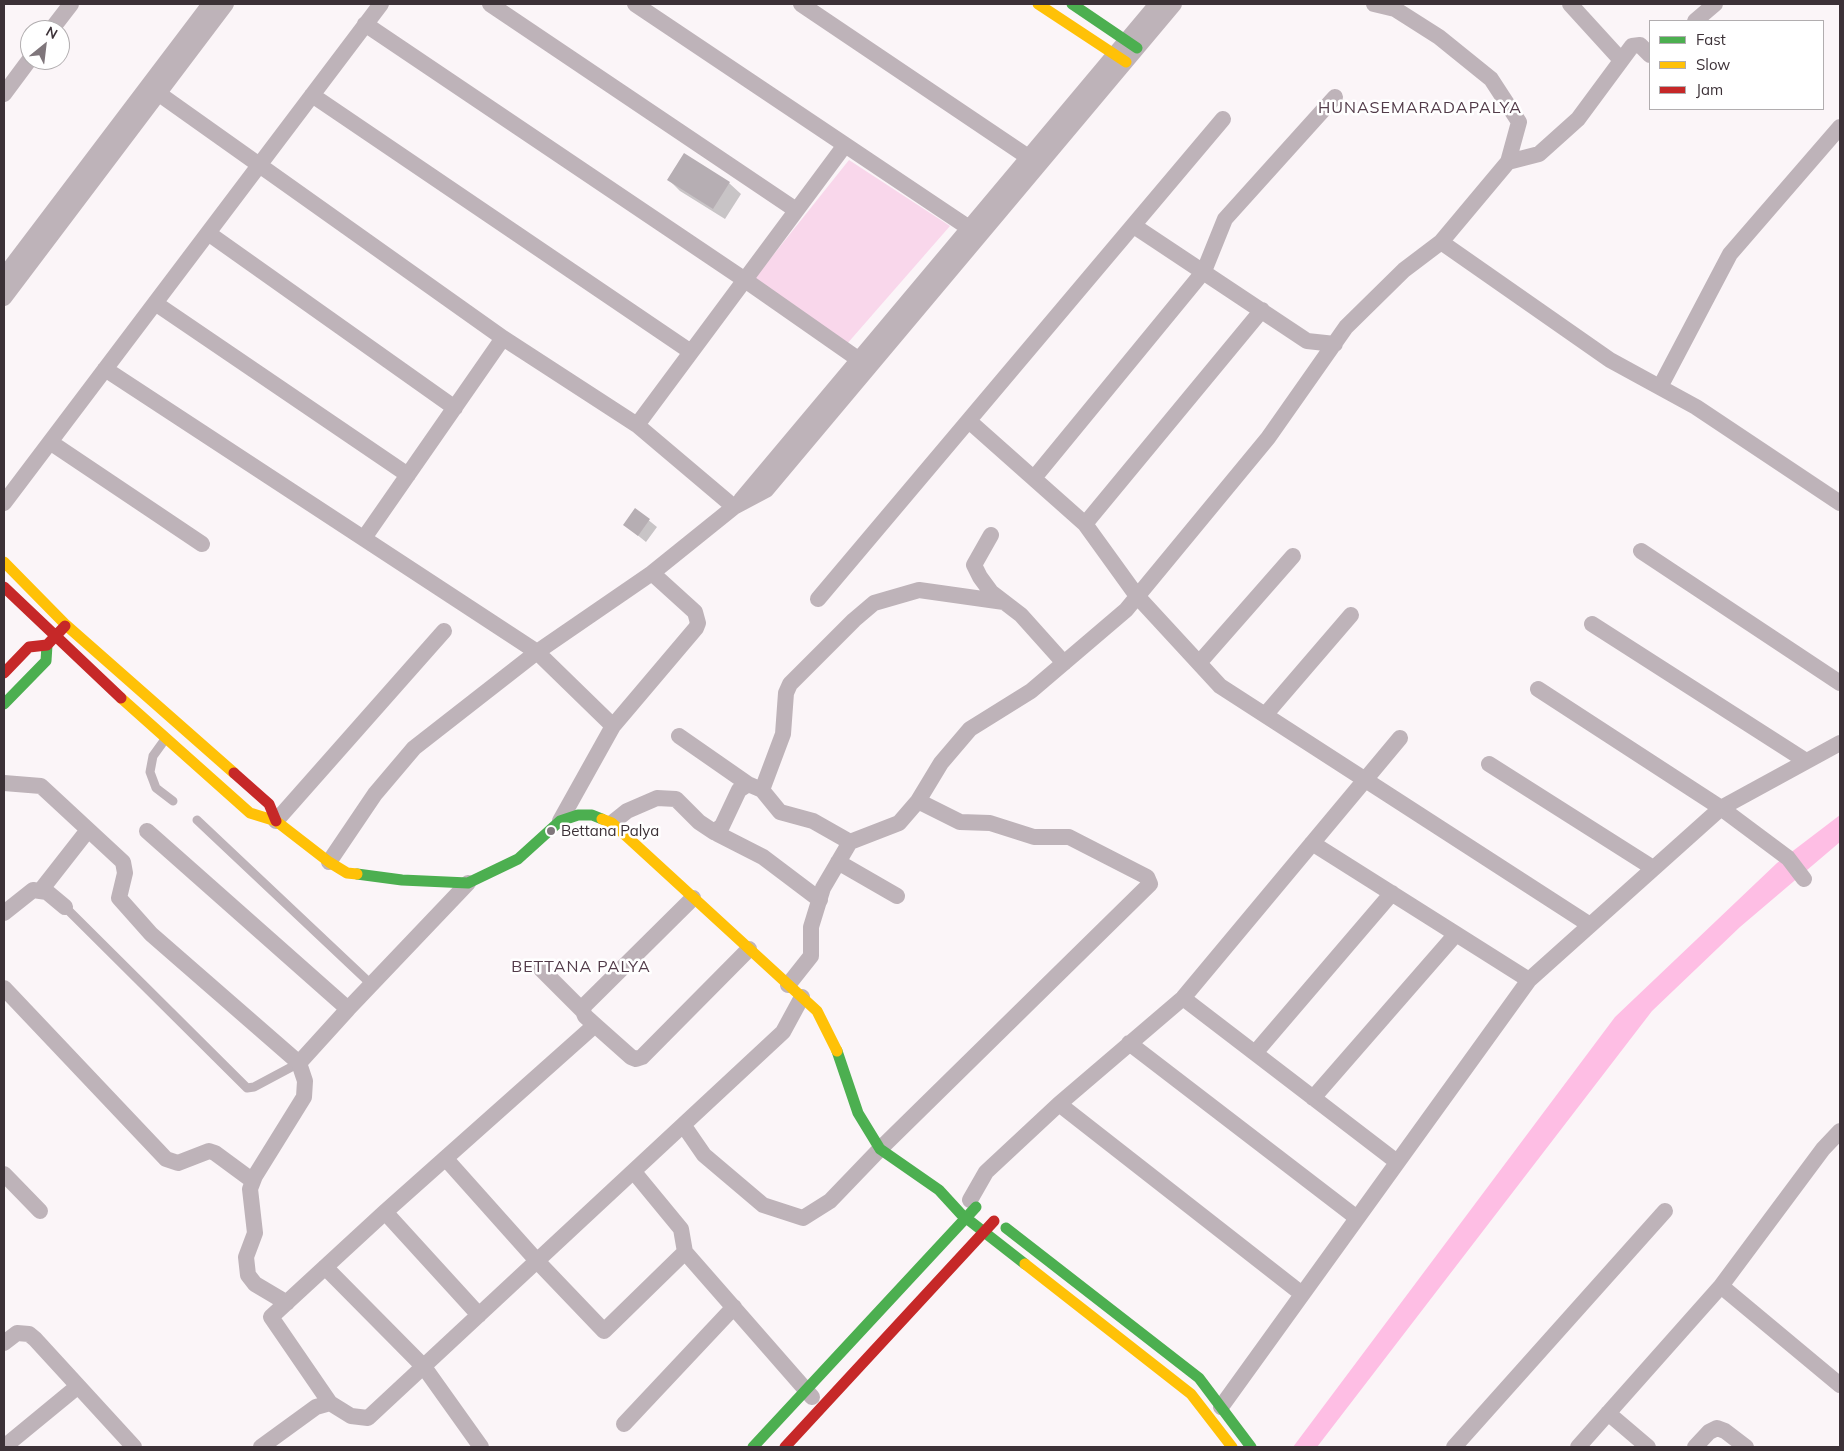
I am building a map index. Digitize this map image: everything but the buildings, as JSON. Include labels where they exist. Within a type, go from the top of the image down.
[{"type":"street","points":[[58,20],[70,4]]},
{"type":"street","points":[[4,298],[153,90],[210,4]]},
{"type":"street","points":[[4,276],[153,90],[226,4]]},
{"type":"street","points":[[4,503],[381,4]]},
{"type":"street","points":[[490,4],[796,210]]},
{"type":"street","points":[[635,4],[975,231]]},
{"type":"street","points":[[800,4],[1034,161]]},
{"type":"street","points":[[1038,4],[1120,58]]},
{"type":"street","points":[[1072,4],[1132,44]]},
{"type":"street","points":[[1132,44],[1157,4]]},
{"type":"street","points":[[329,862],[375,794],[414,748],[537,652],[652,573],[734,507],[864,363],[1132,44],[1174,4]]},
{"type":"street","points":[[788,985],[810,956],[811,927],[824,888],[850,842],[899,823],[918,801],[941,763],[970,729],[1031,691],[1126,610],[1268,438],[1346,327],[1404,270],[1440,242],[1508,162],[1519,122],[1491,80],[1439,37],[1395,9],[1374,4]]},
{"type":"street","points":[[1570,4],[1621,60]]},
{"type":"street","points":[[1696,20],[1716,4]]},
{"type":"street","points":[[365,24],[745,280],[864,363]]},
{"type":"street","points":[[1508,162],[1539,154],[1572,125],[1635,44],[1640,45],[1649,54]]},
{"type":"street","points":[[4,94],[22,70]]},
{"type":"street","points":[[153,90],[503,338],[636,425],[734,507]]},
{"type":"street","points":[[312,95],[691,352]]},
{"type":"street","points":[[1034,478],[1204,271],[1226,219],[1335,97]]},
{"type":"street","points":[[818,600],[1223,120]]},
{"type":"street","points":[[1660,387],[1730,254],[1840,127]]},
{"type":"street","points":[[636,425],[845,145]]},
{"type":"street","points":[[1134,226],[1307,340],[1335,344]]},
{"type":"street","points":[[208,233],[455,408]]},
{"type":"street","points":[[1440,242],[1527,300],[1610,360],[1696,407],[1840,503]]},
{"type":"street","points":[[155,303],[408,475]]},
{"type":"street","points":[[1085,524],[1262,310]]},
{"type":"street","points":[[364,538],[503,338]]},
{"type":"street","points":[[734,507],[766,490],[864,363]]},
{"type":"street","points":[[105,369],[537,652],[613,726]]},
{"type":"street","points":[[969,420],[1085,524],[1138,596],[1220,686],[1590,925]]},
{"type":"street","points":[[50,442],[202,544]]},
{"type":"street","points":[[991,535],[974,565],[980,577],[992,592],[1021,615],[1064,663]]},
{"type":"street","points":[[1641,551],[1840,683]]},
{"type":"street","points":[[1199,663],[1293,556]]},
{"type":"street","points":[[4,562],[66,625],[269,804],[276,821]]},
{"type":"street","points":[[299,1063],[468,883],[518,859],[560,821],[613,726],[696,628],[698,623],[695,612],[652,573]]},
{"type":"street","points":[[4,587],[166,738],[250,813],[276,821],[329,862],[347,873],[402,880],[468,883]]},
{"type":"street","points":[[755,787],[783,734],[786,693],[790,684],[854,620],[874,603],[919,590],[1004,602]]},
{"type":"street","points":[[1265,715],[1351,615]]},
{"type":"street","points":[[1592,624],[1806,761]]},
{"type":"street","points":[[4,673],[29,647],[47,645],[66,625]]},
{"type":"street","points":[[276,821],[444,632]]},
{"type":"street","points":[[4,704],[46,661],[47,645]]},
{"type":"street","points":[[1538,689],[1721,808],[1788,858],[1804,879]]},
{"type":"street","points":[[680,736],[755,787],[780,812],[813,820],[850,842]]},
{"type":"street","points":[[752,1447],[966,1218],[986,1172],[1059,1104],[1183,998],[1400,738]]},
{"type":"street","points":[[1221,1406],[1529,980],[1721,808],[1840,742]]},
{"type":"street","points":[[1489,764],[1653,868]]},
{"type":"street","points":[[4,783],[41,786],[123,862],[125,873],[120,898],[151,934],[299,1063],[305,1081],[304,1096],[250,1189],[255,1233],[246,1257],[248,1275],[255,1284],[287,1302]]},
{"type":"street","points":[[714,832],[722,826],[739,790],[755,787]]},
{"type":"street","points":[[612,823],[627,811],[657,798],[676,799],[699,822],[714,832],[759,854],[820,900]]},
{"type":"street","points":[[684,1126],[704,1155],[763,1205],[803,1218],[830,1202],[880,1149],[1150,884],[1147,877],[1069,837],[1034,837],[990,823],[960,822],[918,801]]},
{"type":"street","points":[[560,821],[578,815],[592,814],[612,823],[802,997],[817,1011],[835,1046],[858,1113],[880,1149],[939,1190],[966,1218],[1191,1394],[1232,1447]]},
{"type":"street","points":[[41,890],[88,830]]},
{"type":"street","points":[[147,831],[348,1009]]},
{"type":"street","points":[[1312,843],[1529,980]]},
{"type":"street","points":[[838,862],[897,896]]},
{"type":"street","points":[[4,913],[32,890],[41,890],[65,907]]},
{"type":"street","points":[[1255,1053],[1392,893]]},
{"type":"street","points":[[583,1011],[584,1006],[693,898]]},
{"type":"street","points":[[1313,1098],[1456,934]]},
{"type":"street","points":[[542,969],[595,1025],[630,1057],[636,1059],[642,1057],[749,949]]},
{"type":"street","points":[[4,988],[166,1159],[178,1163],[209,1151],[215,1153],[253,1181]]},
{"type":"street","points":[[595,1025],[385,1212],[271,1317],[330,1403],[351,1416],[368,1418],[538,1262],[783,1032],[802,997]]},
{"type":"street","points":[[1183,998],[1397,1162]]},
{"type":"street","points":[[1130,1043],[1357,1218]]},
{"type":"street","points":[[1059,1104],[1302,1294]]},
{"type":"street","points":[[1578,1447],[1721,1286],[1823,1150],[1840,1131]]},
{"type":"street","points":[[446,1159],[538,1262],[604,1331],[685,1252]]},
{"type":"street","points":[[634,1172],[681,1229],[685,1252],[822,1408]]},
{"type":"street","points":[[4,1174],[40,1210]]},
{"type":"street","points":[[939,1190],[974,1203],[1204,1384],[1251,1447]]},
{"type":"street","points":[[1454,1447],[1665,1211]]},
{"type":"street","points":[[385,1212],[479,1315]]},
{"type":"street","points":[[784,1447],[996,1220]]},
{"type":"street","points":[[325,1267],[424,1368],[482,1447]]},
{"type":"street","points":[[1721,1286],[1840,1385]]},
{"type":"street","points":[[624,1424],[734,1307]]},
{"type":"street","points":[[4,1343],[17,1333],[29,1334],[134,1447]]},
{"type":"street","points":[[1191,1394],[1204,1384]]},
{"type":"street","points":[[4,1447],[77,1387]]},
{"type":"street","points":[[261,1447],[316,1407],[330,1403]]},
{"type":"street","points":[[1608,1413],[1648,1447]]},
{"type":"street","points":[[1695,1447],[1709,1432],[1717,1428],[1725,1431],[1746,1447]]},
{"type":"lane","points":[[166,738],[153,756],[150,772],[156,788],[172,802]]},
{"type":"lane","points":[[197,820],[372,985]]},
{"type":"lane","points":[[65,907],[246,1088],[254,1087],[299,1063]]},
{"type":"shaded area","points":[[849,160],[950,226],[846,345],[754,279]]},
{"type":"shaded area","points":[[1840,815],[1840,842],[1740,927],[1652,1011],[1317,1447],[1293,1447],[1615,1017],[1777,863]]},
{"type":"traffic: fast","points":[[1072,4],[1137,48]]},
{"type":"traffic: fast","points":[[4,704],[46,661],[47,645]]},
{"type":"traffic: fast","points":[[357,874],[402,880],[468,883],[518,859],[560,821],[578,815],[592,815],[602,819]]},
{"type":"traffic: fast","points":[[837,1051],[858,1113],[880,1149],[939,1190],[961,1214],[1025,1264]]},
{"type":"traffic: fast","points":[[753,1447],[976,1207]]},
{"type":"traffic: fast","points":[[1006,1228],[1199,1378],[1251,1447]]},
{"type":"traffic: slow","points":[[1038,4],[1126,62]]},
{"type":"traffic: slow","points":[[4,562],[66,625],[234,773]]},
{"type":"traffic: slow","points":[[121,698],[250,813],[276,821],[329,862],[347,873],[357,874]]},
{"type":"traffic: slow","points":[[602,819],[612,823],[817,1011],[837,1051]]},
{"type":"traffic: slow","points":[[1025,1264],[1191,1394],[1232,1447]]},
{"type":"traffic: jam","points":[[4,587],[121,698]]},
{"type":"traffic: jam","points":[[4,673],[29,647],[47,645],[65,626]]},
{"type":"traffic: jam","points":[[234,773],[269,804],[276,821]]},
{"type":"traffic: jam","points":[[785,1447],[994,1221]]},
{"type":"place","name":"Bettana Palya","points":[[551,831]]},
{"type":"district","name":"HUNASEMARADAPALYA","points":[[1420,108]]},
{"type":"district","name":"BETTANA PALYA","points":[[581,967]]}]
